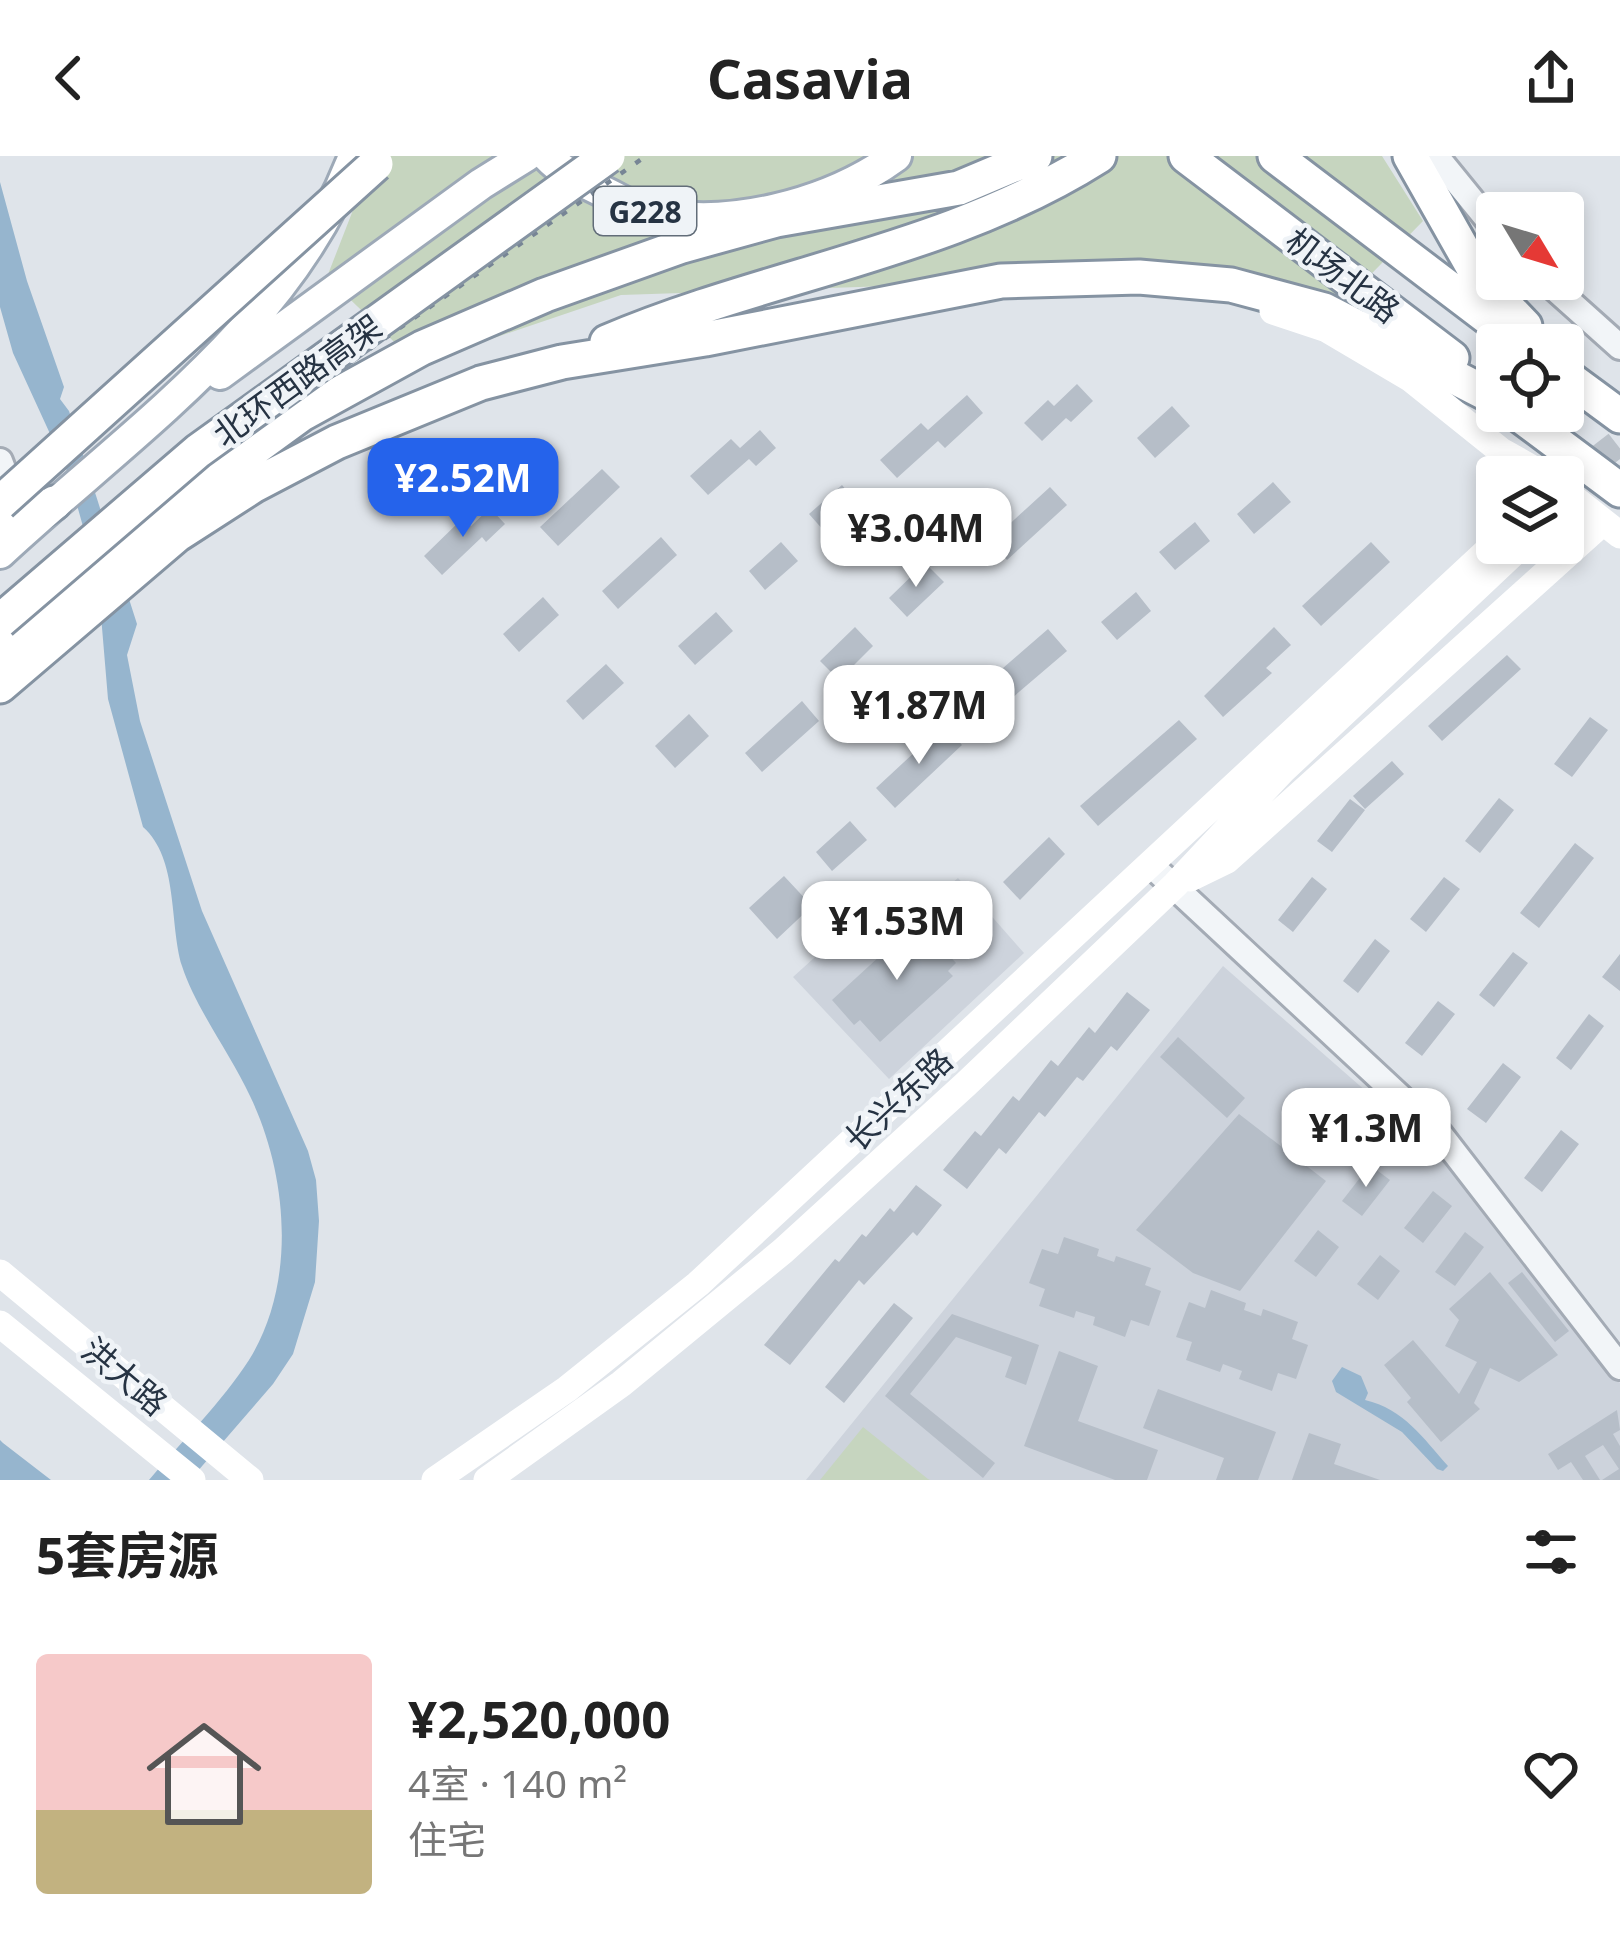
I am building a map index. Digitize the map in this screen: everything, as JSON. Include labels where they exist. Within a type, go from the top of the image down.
[{"type":"highway","points":[[3,529],[384,156]]},
{"type":"highway","name":"北环西路高架","points":[[0,593],[186,439],[575,156]]},
{"type":"highway","name":"北环西路高架","points":[[2,634],[198,451],[608,156]]},
{"type":"highway","points":[[2,634],[302,414],[422,348],[545,295],[682,247],[776,220],[958,188],[1035,156]]},
{"type":"highway","points":[[562,362],[647,325],[898,249],[983,216],[1099,156]]},
{"type":"highway","name":"机场北路","points":[[1186,156],[1476,378]]},
{"type":"highway","name":"机场北路","points":[[1275,156],[1496,324]]},
{"type":"highway","points":[[1411,156],[1479,278],[1523,324]]},
{"type":"highway","points":[[0,686],[177,535],[253,486],[337,442],[481,382],[562,362],[1001,281],[1139,277],[1231,285],[1324,310],[1476,388]]},
{"type":"highway","points":[[1584,388],[1620,416]]},
{"type":"highway","points":[[1542,432],[1620,490]]},
{"type":"highway","points":[[3,529],[54,503]]},
{"type":"main road","points":[[128,442],[225,350],[267,302],[344,184],[354,156]]},
{"type":"main road","points":[[54,503],[128,442],[526,156]]},
{"type":"main road","name":"G228","points":[[547,156],[561,171],[643,211],[710,219],[820,196],[874,172],[896,156]]},
{"type":"main road","points":[[1178,280],[1327,329],[1410,378],[1508,456]]},
{"type":"main road","points":[[2,634],[210,463]]},
{"type":"main road","points":[[1175,885],[1227,860],[1611,529],[1584,507]]},
{"type":"main road","name":"长兴东路","points":[[435,1480],[567,1389],[698,1284],[1476,561]]},
{"type":"main road","name":"长兴东路","points":[[487,1480],[621,1384],[783,1251],[1175,885],[1282,772],[1502,564]]},
{"type":"main road","name":"洪大路","points":[[0,1273],[247,1478]]},
{"type":"main road","name":"洪大路","points":[[0,1324],[192,1480]]},
{"type":"street","points":[[1436,156],[1476,206]]},
{"type":"street","points":[[1567,300],[1620,347]]},
{"type":"street","points":[[0,460],[5,475],[54,503]]},
{"type":"street","points":[[1152,866],[1440,1134],[1620,1367]]},
{"type":"shaded area","points":[[958,878],[1024,953],[889,1079],[793,977],[856,920],[910,918]]},
{"type":"shaded area","points":[[1223,966],[1439,1155],[1620,1383],[1620,1480],[806,1480]]},
{"type":"green space","points":[[374,156],[1382,156],[1423,221],[1340,306],[1000,266],[889,286],[621,295],[417,364],[327,277]]},
{"type":"green space","points":[[863,1427],[928,1479],[930,1480],[820,1480]]},
{"type":"water","points":[[0,182],[27,281],[64,387],[60,399],[69,411],[137,624],[127,655],[140,721],[202,911],[308,1151],[316,1180],[315,1282],[293,1354],[190,1480],[149,1480],[227,1391],[264,1330],[280,1263],[279,1194],[273,1160],[250,1096],[182,966],[168,874],[154,840],[143,827],[108,699],[98,580],[68,473],[13,353],[0,307]]},
{"type":"water","points":[[1342,1367],[1361,1376],[1368,1393],[1365,1400],[1402,1417],[1448,1466],[1437,1469],[1402,1432],[1336,1392],[1332,1381]]},
{"type":"water","points":[[0,1440],[3,1443],[51,1480],[0,1480]]},
{"type":"building","points":[[1077,384],[1093,401],[1042,441],[1024,423],[1048,400],[1054,406]]},
{"type":"building","points":[[967,395],[983,413],[945,448],[938,441],[897,478],[880,460],[921,423],[928,430]]},
{"type":"building","points":[[1172,406],[1190,426],[1155,458],[1137,438]]},
{"type":"building","points":[[760,430],[776,448],[756,466],[749,459],[708,495],[690,476],[731,439],[740,448]]},
{"type":"building","points":[[602,469],[620,487],[558,546],[540,527]]},
{"type":"building","points":[[1273,482],[1291,502],[1254,534],[1237,514]]},
{"type":"building","points":[[842,485],[858,504],[825,532],[809,514]]},
{"type":"building","points":[[1050,487],[1067,505],[1007,560],[991,541]]},
{"type":"building","points":[[490,508],[505,524],[486,542],[482,537],[442,575],[424,556],[463,518],[471,526]]},
{"type":"building","points":[[1195,522],[1210,541],[1175,570],[1159,552]]},
{"type":"building","points":[[661,537],[677,555],[618,609],[602,591]]},
{"type":"building","points":[[781,542],[798,561],[765,590],[749,571]]},
{"type":"building","points":[[1371,542],[1390,562],[1321,626],[1302,606]]},
{"type":"building","points":[[925,563],[944,582],[907,617],[889,598]]},
{"type":"building","points":[[1136,592],[1151,611],[1117,640],[1101,622]]},
{"type":"building","points":[[543,597],[559,615],[519,652],[503,634]]},
{"type":"building","points":[[716,612],[733,631],[695,665],[678,646]]},
{"type":"building","points":[[855,627],[873,646],[839,680],[820,661]]},
{"type":"building","points":[[1274,627],[1291,645],[1266,668],[1272,673],[1223,717],[1204,696]]},
{"type":"building","points":[[1048,629],[1067,651],[998,710],[980,688]]},
{"type":"building","points":[[1507,655],[1521,669],[1442,741],[1428,726]]},
{"type":"building","points":[[606,664],[624,683],[583,720],[566,701]]},
{"type":"building","points":[[802,701],[819,721],[762,772],[745,753]]},
{"type":"building","points":[[689,714],[709,736],[675,768],[655,746]]},
{"type":"building","points":[[1590,717],[1608,730],[1572,777],[1554,764]]},
{"type":"building","points":[[1179,720],[1197,739],[1098,826],[1080,806]]},
{"type":"building","points":[[944,725],[962,745],[895,808],[876,788]]},
{"type":"building","points":[[1392,761],[1404,774],[1365,809],[1353,796]]},
{"type":"building","points":[[1499,798],[1514,810],[1480,853],[1465,841]]},
{"type":"building","points":[[1350,799],[1365,810],[1332,852],[1317,841]]},
{"type":"building","points":[[850,821],[867,840],[832,871],[816,852]]},
{"type":"building","points":[[1049,837],[1065,854],[1020,900],[1003,882]]},
{"type":"building","points":[[1575,843],[1594,858],[1539,928],[1520,913]]},
{"type":"building","points":[[784,876],[812,906],[777,939],[749,908]]},
{"type":"building","points":[[1312,877],[1327,889],[1293,932],[1278,920]]},
{"type":"building","points":[[1444,877],[1460,889],[1426,932],[1410,919]]},
{"type":"building","points":[[918,921],[956,963],[948,971],[953,976],[880,1042],[860,1020],[854,1025],[832,1000]]},
{"type":"building","points":[[1375,939],[1390,951],[1358,993],[1343,981]]},
{"type":"building","points":[[1513,952],[1528,963],[1494,1007],[1479,995]]},
{"type":"building","points":[[1620,954],[1620,991],[1602,977]]},
{"type":"building","points":[[1127,992],[1150,1010],[1117,1051],[1111,1046],[1083,1081],[1077,1077],[1045,1117],[1039,1112],[1006,1154],[999,1148],[967,1189],[943,1170],[975,1131],[981,1136],[1013,1096],[1019,1101],[1051,1060],[1058,1066],[1089,1027],[1095,1033]]},
{"type":"building","points":[[1438,1001],[1455,1014],[1422,1056],[1405,1043]]},
{"type":"building","points":[[1589,1014],[1604,1026],[1571,1070],[1556,1058]]},
{"type":"building","points":[[1178,1037],[1245,1098],[1227,1118],[1160,1057]]},
{"type":"building","points":[[1503,1063],[1521,1077],[1486,1123],[1467,1109]]},
{"type":"building","points":[[1239,1114],[1326,1181],[1240,1291],[1193,1273],[1136,1230]]},
{"type":"building","points":[[1561,1130],[1579,1144],[1542,1192],[1524,1178]]},
{"type":"building","points":[[1370,1165],[1390,1180],[1362,1216],[1342,1201]]},
{"type":"building","points":[[916,1185],[942,1205],[917,1236],[913,1232],[864,1285],[859,1280],[790,1365],[764,1345],[835,1259],[839,1262],[862,1234],[866,1237],[890,1208],[894,1212]]},
{"type":"building","points":[[1433,1191],[1452,1206],[1423,1243],[1404,1228]]},
{"type":"building","points":[[1318,1230],[1339,1247],[1316,1277],[1294,1261]]},
{"type":"building","points":[[1465,1232],[1484,1247],[1455,1286],[1435,1272]]},
{"type":"building","points":[[1064,1237],[1099,1249],[1097,1256],[1114,1262],[1116,1256],[1151,1268],[1145,1285],[1161,1291],[1149,1326],[1131,1320],[1125,1337],[1093,1325],[1095,1317],[1076,1311],[1074,1318],[1039,1306],[1045,1289],[1029,1283],[1042,1249],[1058,1254]]},
{"type":"building","points":[[1380,1255],[1400,1271],[1378,1300],[1357,1284]]},
{"type":"building","points":[[1490,1272],[1558,1355],[1519,1382],[1490,1368],[1474,1403],[1480,1409],[1441,1442],[1384,1365],[1413,1340],[1459,1394],[1477,1362],[1445,1346],[1459,1320],[1449,1309]]},
{"type":"building","points":[[1522,1272],[1569,1331],[1555,1342],[1508,1283]]},
{"type":"building","points":[[1211,1290],[1246,1303],[1244,1310],[1261,1316],[1263,1309],[1298,1322],[1292,1339],[1308,1345],[1296,1379],[1278,1373],[1272,1391],[1239,1379],[1242,1371],[1223,1364],[1220,1372],[1186,1360],[1192,1342],[1176,1337],[1189,1302],[1205,1308]]},
{"type":"building","points":[[894,1303],[913,1318],[844,1403],[825,1387]]},
{"type":"building","points":[[952,1314],[1039,1345],[1026,1385],[1005,1377],[1012,1357],[956,1337],[910,1394],[995,1463],[983,1478],[885,1396]]},
{"type":"building","points":[[1059,1351],[1098,1366],[1078,1421],[1158,1450],[1147,1480],[1115,1480],[1024,1446]]},
{"type":"building","points":[[1158,1389],[1276,1432],[1258,1480],[1216,1480],[1224,1458],[1143,1428]]},
{"type":"building","points":[[1617,1410],[1620,1430],[1613,1434],[1620,1446],[1620,1480],[1602,1480],[1619,1469],[1603,1445],[1585,1456],[1600,1480],[1583,1480],[1571,1462],[1558,1470],[1548,1454]]},
{"type":"building","points":[[1309,1433],[1341,1444],[1334,1464],[1380,1480],[1292,1480]]},
{"type":"tunnel","points":[[1584,470],[1620,442]]},
{"type":"railway","points":[[0,608],[194,448],[601,156]]},
{"type":"railway","points":[[0,635],[205,464],[646,156]]}]
